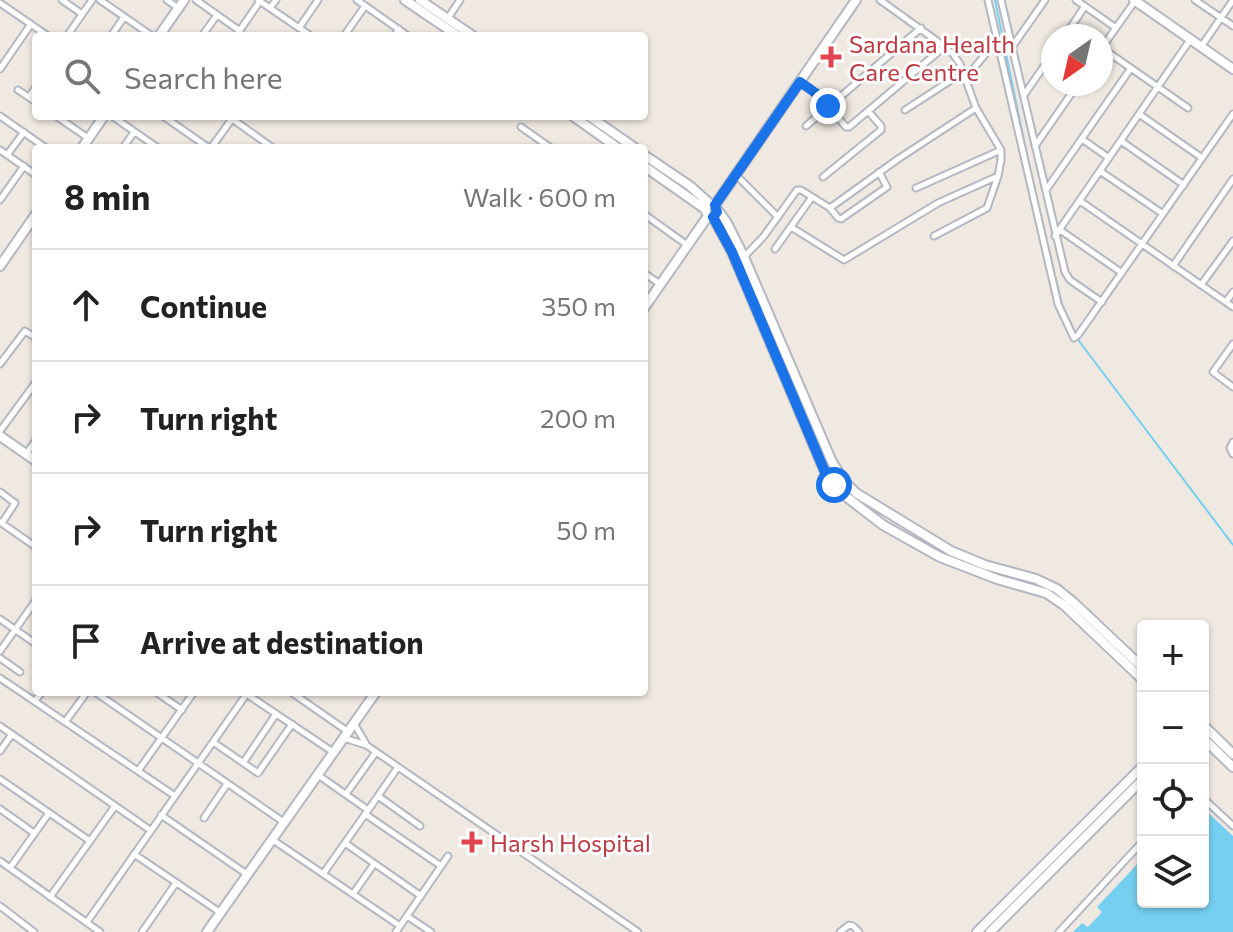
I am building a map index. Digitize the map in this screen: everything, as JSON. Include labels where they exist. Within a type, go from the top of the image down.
[{"type":"main road","points":[[405,0],[446,32]]},
{"type":"main road","points":[[420,0],[467,32]]},
{"type":"main road","points":[[648,302],[856,0]]},
{"type":"main road","points":[[1134,0],[1233,69]]},
{"type":"main road","points":[[162,32],[181,4]]},
{"type":"main road","points":[[84,144],[101,120]]},
{"type":"main road","points":[[579,120],[612,144]]},
{"type":"main road","points":[[595,120],[629,144]]},
{"type":"main road","points":[[648,158],[690,186],[711,210],[732,252],[825,472],[834,485],[883,525],[940,557],[1046,593],[1064,605],[1137,674]]},
{"type":"main road","points":[[648,169],[727,223],[832,462],[845,482],[872,503],[951,551],[1057,589],[1137,662]]},
{"type":"main road","points":[[0,266],[32,220]]},
{"type":"main road","points":[[0,434],[32,458]]},
{"type":"main road","points":[[207,932],[349,731],[370,696]]},
{"type":"main road","points":[[1209,731],[1233,754]]},
{"type":"main road","points":[[1209,744],[1233,767]]},
{"type":"main road","points":[[977,932],[1137,772]]},
{"type":"main road","points":[[990,932],[1137,785]]},
{"type":"street","points":[[62,0],[82,14]]},
{"type":"street","points":[[70,32],[92,0]]},
{"type":"street","points":[[100,0],[146,32]]},
{"type":"street","points":[[167,0],[181,4]]},
{"type":"street","points":[[196,0],[236,32]]},
{"type":"street","points":[[270,8],[276,0]]},
{"type":"street","points":[[294,32],[318,0]]},
{"type":"street","points":[[357,0],[403,32]]},
{"type":"street","points":[[447,19],[460,0]]},
{"type":"street","points":[[880,0],[921,28],[957,59],[976,108],[1001,150],[998,176],[987,208],[934,236]]},
{"type":"street","points":[[988,0],[1058,304],[1072,335],[1077,336],[1102,302],[1233,114]]},
{"type":"street","points":[[1001,0],[1067,276],[1102,302]]},
{"type":"street","points":[[1012,47],[1045,0]]},
{"type":"street","points":[[1076,0],[1116,28]]},
{"type":"street","points":[[1113,32],[1134,0]]},
{"type":"street","points":[[1195,0],[1233,26]]},
{"type":"street","points":[[1201,47],[1233,0]]},
{"type":"street","points":[[239,32],[259,1],[305,32]]},
{"type":"street","points":[[0,3],[42,32]]},
{"type":"street","points":[[347,32],[365,6]]},
{"type":"street","points":[[1073,24],[1085,6]]},
{"type":"street","points":[[205,32],[217,15]]},
{"type":"street","points":[[114,32],[124,17]]},
{"type":"street","points":[[0,69],[31,24]]},
{"type":"street","points":[[806,126],[921,28]]},
{"type":"street","points":[[905,110],[963,76],[997,39]]},
{"type":"street","points":[[1055,236],[1190,40]]},
{"type":"street","points":[[800,82],[830,105],[847,127],[944,47]]},
{"type":"street","points":[[1113,56],[1188,108]]},
{"type":"street","points":[[1046,190],[1131,68]]},
{"type":"street","points":[[1023,96],[1041,70]]},
{"type":"street","points":[[18,90],[32,99]]},
{"type":"street","points":[[29,97],[32,93]]},
{"type":"street","points":[[1035,146],[1070,96]]},
{"type":"street","points":[[830,208],[976,108]]},
{"type":"street","points":[[823,177],[881,130],[868,111]]},
{"type":"street","points":[[1139,114],[1202,158]]},
{"type":"street","points":[[0,116],[40,144]]},
{"type":"street","points":[[63,120],[88,138]]},
{"type":"street","points":[[118,120],[152,144]]},
{"type":"street","points":[[169,120],[204,144]]},
{"type":"street","points":[[213,144],[229,120]]},
{"type":"street","points":[[235,120],[268,144]]},
{"type":"street","points":[[521,127],[545,144]]},
{"type":"street","points":[[7,155],[24,132]]},
{"type":"street","points":[[126,144],[134,132]]},
{"type":"street","points":[[1082,139],[1109,158]]},
{"type":"street","points":[[1121,141],[1184,185]]},
{"type":"street","points":[[0,150],[32,172]]},
{"type":"street","points":[[916,188],[1001,150]]},
{"type":"street","points":[[0,200],[24,166]]},
{"type":"street","points":[[1100,171],[1163,214]]},
{"type":"street","points":[[744,257],[764,236],[797,190],[830,208],[841,219],[886,189],[887,185],[879,172]]},
{"type":"street","points":[[735,175],[778,217]]},
{"type":"street","points":[[791,227],[844,260],[938,203],[998,176]]},
{"type":"street","points":[[1173,266],[1233,179]]},
{"type":"street","points":[[775,249],[812,197]]},
{"type":"street","points":[[1080,201],[1233,307]]},
{"type":"street","points":[[648,217],[687,245]]},
{"type":"street","points":[[1060,230],[1122,273]]},
{"type":"street","points":[[1201,285],[1233,241]]},
{"type":"street","points":[[648,276],[660,284]]},
{"type":"street","points":[[1226,302],[1233,292]]},
{"type":"street","points":[[0,364],[23,332],[32,335]]},
{"type":"street","points":[[1233,344],[1213,372],[1233,387]]},
{"type":"street","points":[[0,434],[32,388]]},
{"type":"street","points":[[1233,442],[1230,448],[1233,454]]},
{"type":"street","points":[[26,454],[32,446]]},
{"type":"street","points":[[0,492],[15,503],[1,523],[32,544]]},
{"type":"street","points":[[0,651],[32,606]]},
{"type":"street","points":[[0,619],[32,641]]},
{"type":"street","points":[[0,658],[20,672]]},
{"type":"street","points":[[0,678],[175,796]]},
{"type":"street","points":[[35,701],[39,696]]},
{"type":"street","points":[[65,722],[84,696]]},
{"type":"street","points":[[101,696],[285,823]]},
{"type":"street","points":[[162,696],[182,710]]},
{"type":"street","points":[[138,771],[191,696]]},
{"type":"street","points":[[87,922],[244,696]]},
{"type":"street","points":[[250,696],[333,753]]},
{"type":"street","points":[[297,696],[638,932]]},
{"type":"street","points":[[243,763],[277,714]]},
{"type":"street","points":[[213,742],[259,772],[292,724]]},
{"type":"street","points":[[0,726],[150,831]]},
{"type":"street","points":[[349,731],[366,745]]},
{"type":"street","points":[[0,751],[12,734]]},
{"type":"street","points":[[346,794],[376,752]]},
{"type":"street","points":[[323,874],[398,767]]},
{"type":"street","points":[[318,775],[441,866]]},
{"type":"street","points":[[0,779],[90,841]]},
{"type":"street","points":[[204,818],[227,784]]},
{"type":"street","points":[[378,796],[420,826]]},
{"type":"street","points":[[1209,804],[1233,826]]},
{"type":"street","points":[[50,897],[115,806]]},
{"type":"street","points":[[0,809],[34,833]]},
{"type":"street","points":[[10,868],[49,813]]},
{"type":"street","points":[[161,815],[248,875]]},
{"type":"street","points":[[273,840],[353,894],[398,929],[448,856]]},
{"type":"street","points":[[345,843],[421,896]]},
{"type":"street","points":[[1059,932],[1137,848]]},
{"type":"street","points":[[134,854],[221,913]]},
{"type":"street","points":[[0,861],[100,932]]},
{"type":"street","points":[[353,894],[374,864]]},
{"type":"street","points":[[142,932],[176,883]]},
{"type":"street","points":[[0,906],[34,932]]},
{"type":"street","points":[[407,916],[431,932]]},
{"type":"street","points":[[840,932],[849,925],[859,932]]},
{"type":"water","points":[[1209,814],[1233,836],[1233,932],[1073,932],[1082,923],[1088,927],[1102,912],[1097,907],[1137,864],[1137,908],[1209,908]]},
{"type":"waterway","points":[[995,0],[1035,195]]},
{"type":"waterway","points":[[1039,209],[1062,305],[1079,341],[1233,545]]},
{"type":"place","name":"Sardana Health Care Centre","points":[[831,57]]},
{"type":"place","name":"Harsh Hospital","points":[[472,842]]},
{"type":"route","points":[[828,106],[831,104],[800,82],[715,205],[717,214],[713,217],[732,252],[825,472],[834,485]]}]
